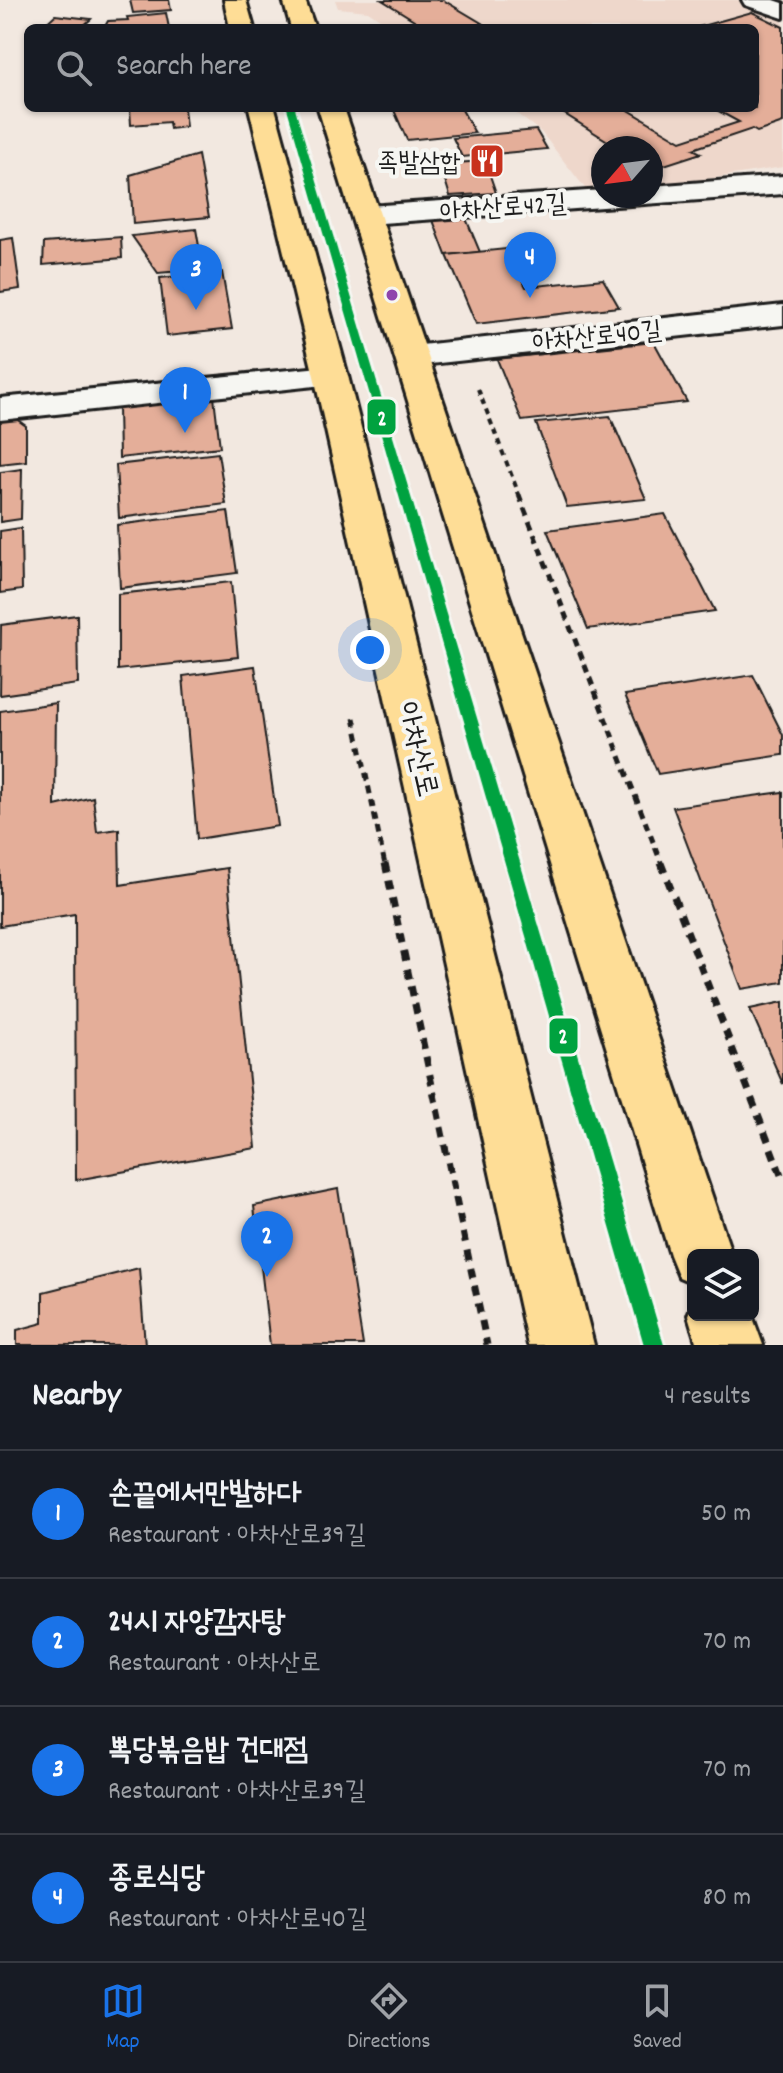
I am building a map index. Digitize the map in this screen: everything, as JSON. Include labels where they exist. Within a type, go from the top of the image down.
[{"type":"main road","points":[[235,0],[241,24]]},
{"type":"main road","points":[[294,0],[302,24]]},
{"type":"main road","name":"아차산로","points":[[263,112],[331,376],[561,1345]]},
{"type":"main road","points":[[332,112],[699,1249]]},
{"type":"main road","points":[[722,1321],[730,1345]]},
{"type":"street","points":[[753,0],[783,11]]},
{"type":"street","points":[[663,194],[783,185]]},
{"type":"street","name":"아차산로42길","points":[[368,215],[591,199]]},
{"type":"street","name":"아차산로40길","points":[[412,356],[783,315]]},
{"type":"street","points":[[2,406],[331,376]]},
{"type":"path","points":[[463,350],[783,1180]]},
{"type":"path","points":[[351,708],[487,1345]]},
{"type":"shaded area","points":[[335,0],[740,0],[783,16],[783,167],[663,184],[663,136],[591,136],[591,188],[585,188],[541,132],[514,112],[759,112],[759,24],[387,24],[368,11],[338,8]]},
{"type":"building","points":[[130,0],[169,0],[171,10],[133,13]]},
{"type":"building","points":[[382,0],[443,0],[483,24],[421,24]]},
{"type":"building","points":[[752,12],[783,27],[783,123],[757,132],[752,129],[693,149],[701,153],[663,165],[663,136],[600,136],[561,112],[632,112],[681,141],[739,122],[720,112],[759,112],[759,24],[709,24]]},
{"type":"building","points":[[166,13],[168,24],[106,24],[108,21],[128,20],[127,17]]},
{"type":"building","points":[[55,15],[91,19],[85,24],[45,24]]},
{"type":"building","points":[[130,112],[184,112],[186,127],[170,129],[169,122],[131,125]]},
{"type":"building","points":[[395,112],[463,112],[475,133],[407,140]]},
{"type":"building","points":[[536,130],[547,149],[462,157],[453,138]]},
{"type":"building","points":[[198,155],[209,217],[133,224],[130,175]]},
{"type":"building","points":[[485,161],[496,193],[450,196],[440,164]]},
{"type":"building","points":[[462,209],[480,252],[446,255],[430,212]]},
{"type":"building","points":[[196,229],[203,269],[158,273],[132,236]]},
{"type":"building","points":[[121,237],[122,258],[43,265],[44,243]]},
{"type":"building","points":[[13,238],[20,289],[0,292],[0,240]]},
{"type":"building","points":[[506,249],[526,287],[603,279],[619,307],[476,324],[447,255]]},
{"type":"building","points":[[222,272],[232,329],[167,336],[160,278]]},
{"type":"building","points":[[654,342],[687,402],[522,421],[497,359]]},
{"type":"building","points":[[214,397],[220,447],[119,458],[118,407]]},
{"type":"building","points":[[12,416],[26,426],[26,461],[0,464],[0,417]]},
{"type":"building","points":[[610,416],[646,499],[567,507],[536,423]]},
{"type":"building","points":[[218,453],[226,504],[119,518],[116,465]]},
{"type":"building","points":[[22,469],[21,519],[0,522],[0,472]]},
{"type":"building","points":[[228,511],[237,573],[120,588],[117,525]]},
{"type":"building","points":[[665,514],[715,611],[588,629],[547,530]]},
{"type":"building","points":[[21,528],[22,590],[0,593],[0,531]]},
{"type":"building","points":[[231,582],[238,657],[118,670],[118,594]]},
{"type":"building","points":[[77,615],[78,684],[0,695],[1,625]]},
{"type":"building","points":[[255,666],[278,826],[197,839],[183,676]]},
{"type":"building","points":[[753,675],[783,735],[783,755],[658,774],[625,695]]},
{"type":"building","points":[[56,703],[55,806],[93,797],[97,832],[119,829],[120,885],[227,868],[256,1148],[76,1180],[75,914],[0,926],[0,711]]},
{"type":"building","points":[[783,792],[783,982],[742,989],[673,807]]},
{"type":"building","points":[[783,1002],[783,1084],[750,1009]]},
{"type":"building","points":[[338,1189],[363,1345],[270,1345],[254,1206]]},
{"type":"building","points":[[139,1268],[145,1345],[17,1345],[17,1330],[43,1323],[43,1292]]},
{"type":"transit line","name":"2","points":[[292,112],[654,1345]]},
{"type":"place","name":"족발삼합","points":[[487,161]]},
{"type":"place","name":"종로식당","points":[[530,298]]},
{"type":"place","name":"뽁당볶음밥 건대점","points":[[196,310]]},
{"type":"place","name":"손끝에서만발하다","points":[[185,433]]},
{"type":"place","name":"24시 자양감자탕","points":[[267,1277]]}]
